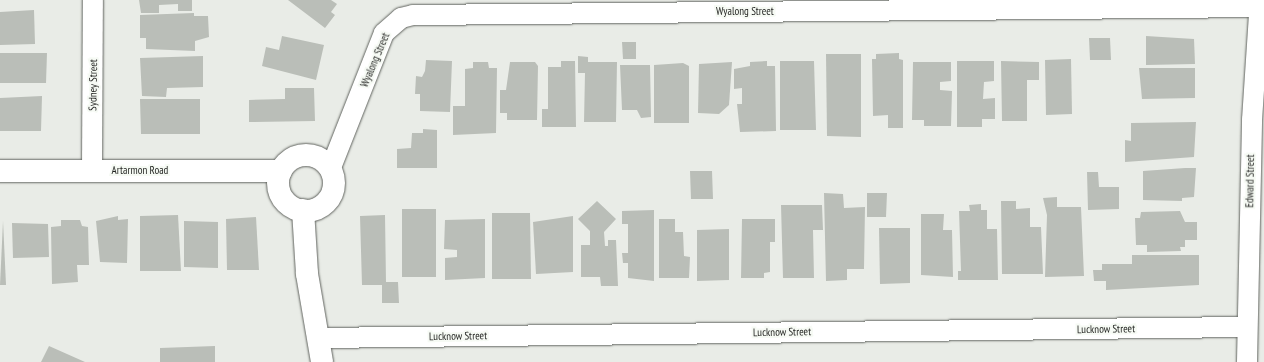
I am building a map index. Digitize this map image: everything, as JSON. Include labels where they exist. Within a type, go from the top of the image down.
[{"type":"street","name":"Sydney Street","points":[[92,170],[94,0]]},
{"type":"street","name":"Edward Street","points":[[1247,362],[1247,327],[1258,120],[1260,3]]},
{"type":"street","name":"Wyalong Street","points":[[330,170],[384,33],[401,18],[413,15],[1260,3]]},
{"type":"street","points":[[310,155],[330,170],[334,186],[326,202],[303,210],[287,204],[282,196],[281,171],[293,158],[310,155]]},
{"type":"street","name":"Artarmon Road","points":[[0,171],[281,171]]},
{"type":"street","points":[[303,210],[307,274],[322,362]]},
{"type":"street","name":"Lucknow Street","points":[[318,338],[1247,327]]},
{"type":"building","points":[[139,0],[192,0],[192,11],[178,11],[178,4],[159,5],[159,13],[141,13]]},
{"type":"building","points":[[288,0],[331,0],[337,4],[331,12],[335,15],[325,28]]},
{"type":"building","points":[[34,10],[35,44],[0,45],[0,12]]},
{"type":"building","points":[[194,13],[194,16],[208,16],[209,37],[195,41],[195,51],[146,49],[146,38],[140,38],[140,15]]},
{"type":"building","points":[[282,36],[324,45],[316,80],[262,66],[266,47],[279,50]]},
{"type":"building","points":[[1146,36],[1194,39],[1195,64],[1146,65]]},
{"type":"building","points":[[1089,38],[1110,38],[1111,60],[1090,60]]},
{"type":"building","points":[[622,42],[636,42],[636,59],[623,59]]},
{"type":"building","points":[[0,53],[47,53],[46,83],[0,83]]},
{"type":"building","points":[[899,53],[899,59],[903,60],[903,128],[888,128],[888,115],[873,116],[872,59],[876,59],[876,54]]},
{"type":"building","points":[[826,54],[861,54],[861,137],[827,136]]},
{"type":"building","points":[[203,56],[203,87],[167,88],[166,97],[142,96],[140,58]]},
{"type":"building","points":[[578,56],[588,57],[588,62],[617,62],[616,122],[584,122],[585,73],[578,73]]},
{"type":"building","points":[[1071,59],[1072,114],[1046,115],[1045,60]]},
{"type":"building","points":[[426,60],[452,61],[450,112],[420,111],[420,94],[415,94],[416,76],[422,77],[425,71]]},
{"type":"building","points":[[561,61],[575,61],[576,127],[542,127],[542,109],[548,109],[548,67],[561,67]]},
{"type":"building","points":[[767,61],[767,66],[775,66],[776,131],[740,132],[737,104],[742,104],[742,88],[734,89],[734,69],[750,66],[750,62]]},
{"type":"building","points":[[780,61],[814,61],[816,130],[780,130]]},
{"type":"building","points":[[957,61],[994,61],[994,81],[984,82],[983,99],[995,98],[995,119],[982,119],[982,127],[957,127]]},
{"type":"building","points":[[1001,61],[1039,62],[1039,80],[1027,80],[1027,121],[1002,121]]},
{"type":"building","points":[[473,62],[488,62],[489,68],[497,68],[496,133],[453,135],[453,106],[465,106],[465,69],[473,68]]},
{"type":"building","points":[[510,62],[535,62],[538,66],[537,120],[507,120],[507,113],[500,113],[500,90],[506,90]]},
{"type":"building","points":[[732,62],[729,105],[719,114],[698,113],[699,64]]},
{"type":"building","points":[[913,62],[951,62],[951,81],[940,82],[940,90],[952,91],[951,126],[924,126],[924,120],[912,120]]},
{"type":"building","points":[[683,63],[689,66],[689,123],[654,123],[654,65]]},
{"type":"building","points":[[620,65],[650,65],[651,117],[641,118],[637,110],[622,110]]},
{"type":"building","points":[[1139,68],[1195,68],[1195,98],[1142,99]]},
{"type":"building","points":[[285,88],[314,88],[315,121],[249,122],[249,100],[285,99]]},
{"type":"building","points":[[42,96],[41,131],[0,131],[0,98]]},
{"type":"building","points":[[140,99],[200,99],[200,134],[141,134]]},
{"type":"building","points":[[1196,122],[1194,157],[1125,162],[1125,140],[1131,141],[1131,123]]},
{"type":"building","points":[[423,129],[437,130],[437,168],[397,168],[397,149],[411,148],[412,133],[423,133]]},
{"type":"building","points":[[1196,168],[1194,197],[1182,198],[1182,201],[1143,200],[1143,171]]},
{"type":"building","points":[[690,171],[712,171],[713,199],[691,199]]},
{"type":"building","points":[[1087,172],[1098,172],[1099,187],[1119,187],[1119,209],[1088,210]]},
{"type":"building","points":[[824,193],[843,194],[844,208],[865,207],[864,269],[847,269],[847,280],[826,281]]},
{"type":"building","points":[[867,193],[887,193],[886,217],[867,217]]},
{"type":"building","points":[[1057,197],[1057,207],[1081,207],[1084,276],[1045,277],[1047,215],[1043,198]]},
{"type":"building","points":[[597,201],[616,219],[604,232],[605,246],[608,246],[608,240],[616,240],[618,286],[601,286],[600,277],[581,277],[581,245],[590,245],[590,231],[578,219]]},
{"type":"building","points":[[1001,201],[1016,201],[1016,209],[1030,208],[1030,227],[1041,227],[1043,274],[1002,274]]},
{"type":"building","points":[[981,204],[981,210],[987,210],[987,229],[997,229],[998,280],[958,280],[958,271],[961,271],[959,211],[970,211],[969,205]]},
{"type":"building","points":[[781,205],[822,205],[823,230],[813,230],[814,278],[783,278]]},
{"type":"building","points":[[402,209],[436,209],[436,277],[402,277]]},
{"type":"building","points":[[654,210],[654,281],[628,278],[628,263],[623,263],[622,253],[628,253],[628,224],[622,224],[622,211]]},
{"type":"building","points":[[1180,211],[1185,222],[1197,222],[1197,240],[1185,240],[1185,247],[1180,247],[1181,251],[1147,252],[1147,245],[1136,245],[1135,218],[1140,218],[1141,212]]},
{"type":"building","points":[[492,213],[530,213],[531,279],[492,279]]},
{"type":"building","points":[[921,214],[944,214],[943,230],[952,230],[953,277],[921,275]]},
{"type":"building","points":[[178,215],[181,271],[140,271],[140,216]]},
{"type":"building","points":[[385,215],[386,282],[398,282],[399,303],[382,303],[382,285],[362,285],[360,216]]},
{"type":"building","points":[[118,216],[118,220],[128,219],[127,263],[100,262],[96,221]]},
{"type":"building","points":[[573,216],[573,272],[536,274],[533,222]]},
{"type":"building","points":[[256,217],[259,270],[227,270],[226,219]]},
{"type":"building","points":[[485,219],[485,278],[445,280],[445,258],[457,257],[457,250],[444,249],[445,220]]},
{"type":"building","points":[[659,219],[675,219],[675,232],[683,232],[684,256],[690,257],[689,278],[659,278]]},
{"type":"building","points":[[742,219],[775,219],[775,242],[770,242],[770,272],[764,273],[764,278],[741,278]]},
{"type":"building","points":[[61,220],[80,220],[82,226],[88,227],[89,265],[77,265],[78,282],[52,284],[51,227],[61,226]]},
{"type":"building","points":[[3,221],[6,285],[0,285]]},
{"type":"building","points":[[184,221],[218,222],[218,268],[184,267]]},
{"type":"building","points":[[12,223],[48,224],[49,257],[13,258]]},
{"type":"building","points":[[879,228],[910,228],[910,283],[880,284]]},
{"type":"building","points":[[729,229],[729,280],[697,281],[697,230]]},
{"type":"building","points":[[1132,255],[1199,255],[1199,285],[1106,290],[1106,281],[1094,281],[1093,270],[1102,270],[1102,264],[1132,264]]},
{"type":"building","points":[[49,346],[85,362],[41,362]]},
{"type":"building","points":[[215,346],[215,362],[160,362],[160,348]]}]
